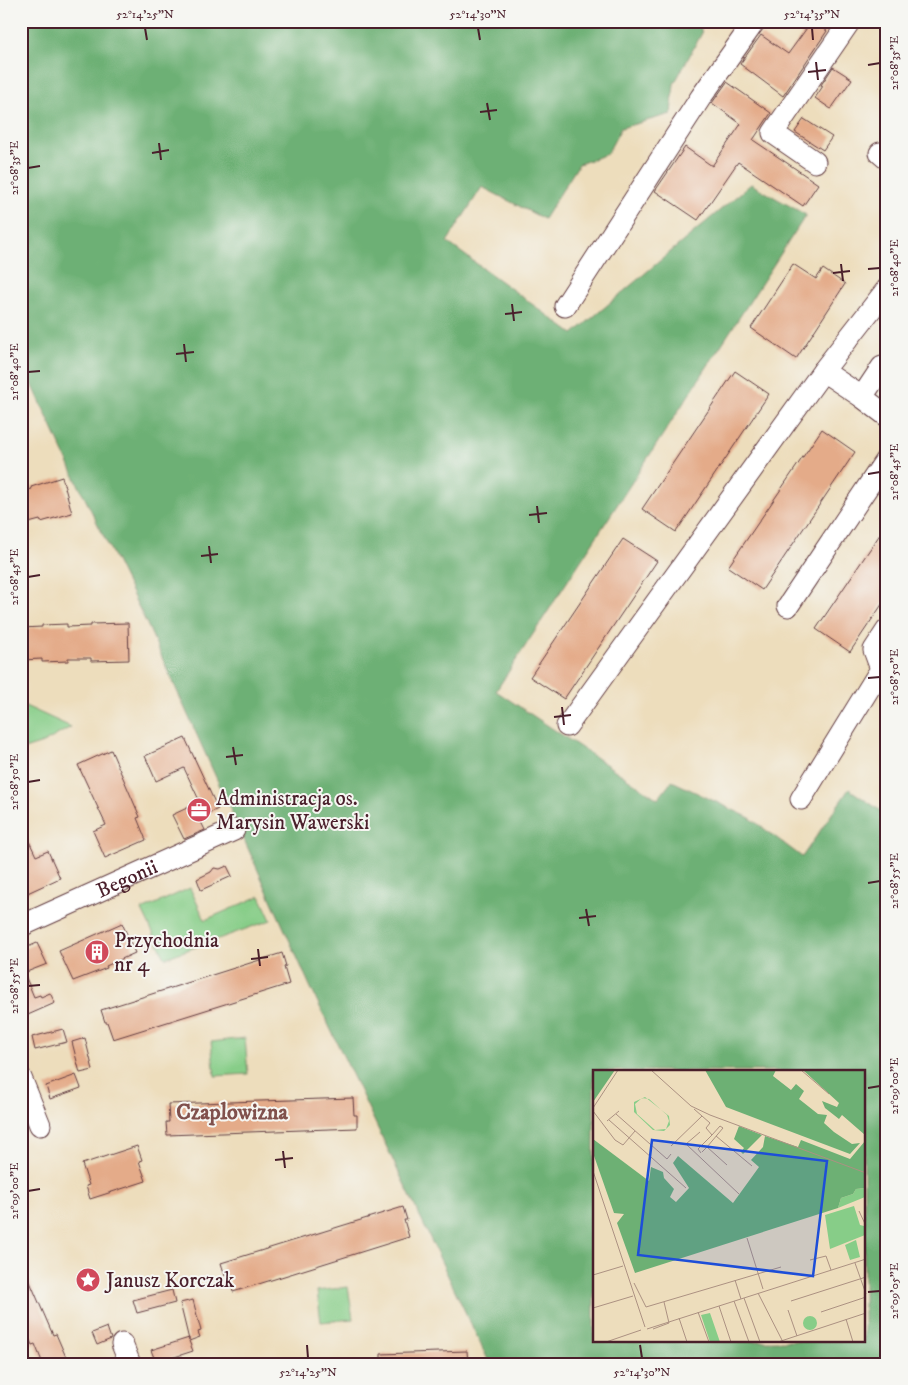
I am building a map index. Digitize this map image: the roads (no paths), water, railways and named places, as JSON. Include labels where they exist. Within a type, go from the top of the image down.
[{"type":"street","points":[[565,306],[701,97],[755,21]]},
{"type":"street","points":[[814,162],[773,134],[848,22]]},
{"type":"street","points":[[567,726],[823,371],[887,289]]},
{"type":"street","points":[[862,397],[882,367],[887,371]]},
{"type":"street","points":[[823,371],[887,416]]},
{"type":"street","points":[[788,606],[887,458]]},
{"type":"street","points":[[801,799],[881,669],[874,650],[887,630]]},
{"type":"street","name":"Begonii","points":[[21,926],[234,830]]},
{"type":"street","points":[[21,1078],[40,1125]]},
{"type":"street","points":[[122,1344],[130,1364]]},
{"type":"place","name":"Administracja os. Marysin Wawerski","points":[[199,810]]},
{"type":"place","name":"Przychodnia nr 4","points":[[97,952]]},
{"type":"place","name":"Janusz Korczak","points":[[88,1280]]},
{"type":"district","name":"Czaplowizna","points":[[232,1111]]}]
